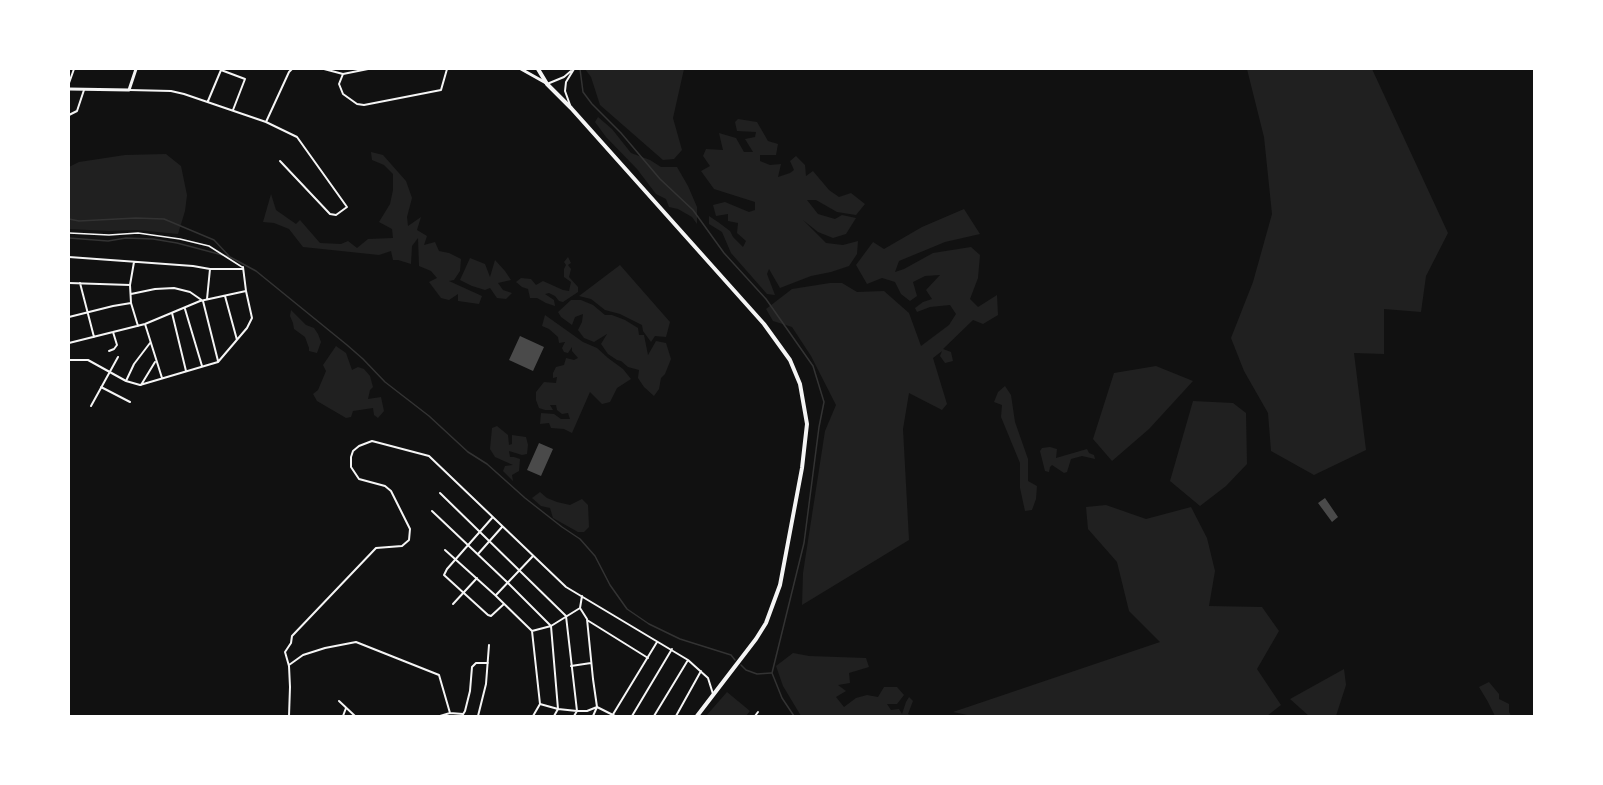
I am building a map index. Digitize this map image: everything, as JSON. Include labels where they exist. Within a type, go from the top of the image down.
[{"type":"main road","points":[[538,69],[547,84],[572,108],[764,324],[790,360],[800,384],[807,424],[780,585],[766,623],[697,716]]},
{"type":"street","points":[[69,83],[74,69]]},
{"type":"street","points":[[129,90],[136,69]]},
{"type":"street","points":[[266,122],[292,69]]},
{"type":"street","points":[[324,69],[343,74],[368,69]]},
{"type":"street","points":[[343,74],[339,86],[343,94],[357,104],[364,105],[441,90],[447,69]]},
{"type":"street","points":[[521,69],[547,84],[564,77],[574,69]]},
{"type":"street","points":[[572,108],[565,91],[566,82],[574,69]]},
{"type":"street","points":[[208,102],[221,70],[245,79],[233,110]]},
{"type":"street","points":[[69,89],[171,91],[266,122],[297,137],[348,207],[336,215],[330,214],[280,161]]},
{"type":"street","points":[[69,115],[77,111],[84,90]]},
{"type":"street","points":[[69,257],[210,269],[243,268],[252,318],[247,328],[218,362],[141,385],[126,381],[88,360],[69,360]]},
{"type":"street","points":[[134,262],[130,294],[138,326]]},
{"type":"street","points":[[207,299],[210,269]]},
{"type":"street","points":[[69,283],[130,285]]},
{"type":"street","points":[[80,283],[94,337]]},
{"type":"street","points":[[130,294],[174,288],[190,292],[203,301],[218,362]]},
{"type":"street","points":[[69,343],[145,324],[207,299],[246,291]]},
{"type":"street","points":[[225,296],[237,340]]},
{"type":"street","points":[[69,317],[131,303]]},
{"type":"street","points":[[185,308],[202,366]]},
{"type":"street","points":[[172,313],[186,371]]},
{"type":"street","points":[[145,324],[162,378]]},
{"type":"street","points":[[109,351],[117,345],[113,332]]},
{"type":"street","points":[[126,381],[134,364],[150,343]]},
{"type":"street","points":[[91,406],[118,357]]},
{"type":"street","points":[[141,385],[156,360]]},
{"type":"street","points":[[101,387],[130,402]]},
{"type":"street","points":[[289,716],[289,666],[285,652],[291,643],[292,636],[376,548],[402,546],[409,540],[410,529],[391,491],[385,486],[359,479],[351,467],[353,451],[358,446],[372,441],[429,456],[566,587],[688,660],[708,678],[713,695]]},
{"type":"street","points":[[440,493],[566,616],[577,711],[574,716]]},
{"type":"street","points":[[432,511],[550,626],[558,709],[554,716]]},
{"type":"street","points":[[493,517],[444,575],[488,615],[491,616],[504,604]]},
{"type":"street","points":[[478,554],[502,526]]},
{"type":"street","points":[[445,550],[532,631],[540,704],[533,716]]},
{"type":"street","points":[[495,595],[533,556]]},
{"type":"street","points":[[453,604],[477,579]]},
{"type":"street","points":[[582,596],[580,608],[587,620],[597,707],[593,716]]},
{"type":"street","points":[[532,631],[550,626],[580,608]]},
{"type":"street","points":[[587,620],[648,658]]},
{"type":"street","points":[[289,666],[303,655],[356,642],[439,675],[450,713]]},
{"type":"street","points":[[597,707],[613,716],[657,642]]},
{"type":"street","points":[[478,716],[486,684],[489,645]]},
{"type":"street","points":[[632,716],[672,649]]},
{"type":"street","points":[[654,716],[688,660]]},
{"type":"street","points":[[440,716],[450,713],[462,715],[470,691],[472,667],[476,663],[488,663]]},
{"type":"street","points":[[571,666],[591,663]]},
{"type":"street","points":[[676,716],[701,671]]},
{"type":"street","points":[[339,701],[354,716]]},
{"type":"street","points":[[540,704],[577,711],[587,711],[597,707]]},
{"type":"street","points":[[343,716],[346,708]]},
{"type":"street","points":[[754,716],[758,712]]},
{"type":"lane","points":[[69,233],[109,235],[138,233],[180,239],[209,246],[243,268]]},
{"type":"shaded area","points":[[585,69],[684,69],[673,118],[682,150],[674,159],[663,160],[600,105],[591,77]]},
{"type":"shaded area","points":[[1247,69],[1372,69],[1448,233],[1426,276],[1421,312],[1384,309],[1384,354],[1354,353],[1366,450],[1314,475],[1271,451],[1268,413],[1244,371],[1231,338],[1253,282],[1272,214],[1264,137]]},
{"type":"shaded area","points":[[598,117],[612,129],[631,153],[661,167],[677,167],[697,207],[697,224],[692,217],[669,207],[666,199],[656,194],[637,169],[606,137],[595,122]]},
{"type":"shaded area","points":[[738,119],[757,122],[768,141],[778,144],[776,155],[760,155],[760,161],[770,165],[781,164],[778,177],[794,170],[790,161],[796,156],[805,165],[806,176],[813,171],[829,190],[839,197],[851,193],[865,204],[856,215],[837,212],[816,200],[807,200],[818,214],[835,219],[842,215],[856,218],[846,234],[833,238],[818,232],[803,220],[826,243],[843,245],[858,241],[857,254],[849,266],[811,276],[780,288],[769,269],[767,274],[775,295],[767,294],[731,253],[722,232],[709,224],[709,216],[730,231],[743,247],[746,241],[737,233],[738,223],[728,221],[728,214],[716,216],[713,205],[725,202],[749,212],[755,210],[755,202],[714,189],[701,171],[710,166],[703,156],[706,149],[723,150],[719,133],[736,138],[744,152],[753,152],[745,139],[755,137],[756,132],[737,131],[735,122]]},
{"type":"shaded area","points":[[371,152],[383,155],[406,181],[412,198],[407,217],[408,226],[421,217],[417,230],[427,236],[424,245],[435,242],[439,251],[461,259],[460,271],[454,280],[449,281],[482,296],[479,304],[458,301],[458,294],[449,300],[441,298],[429,282],[437,278],[431,271],[419,266],[418,238],[412,246],[411,264],[393,260],[391,251],[379,255],[303,247],[289,229],[274,223],[263,222],[271,194],[276,210],[296,224],[300,220],[320,243],[341,244],[348,241],[357,248],[368,239],[393,238],[392,229],[379,222],[390,204],[393,174],[384,165],[372,160]]},
{"type":"shaded area","points":[[166,154],[181,166],[187,195],[178,234],[137,230],[69,229],[69,167],[79,162],[125,155]]},
{"type":"shaded area","points":[[964,209],[980,234],[945,242],[899,261],[895,272],[933,253],[971,247],[980,255],[978,278],[970,299],[978,307],[997,295],[998,315],[983,324],[973,320],[943,349],[951,352],[953,361],[945,363],[940,356],[942,351],[933,358],[947,404],[942,410],[909,393],[903,429],[909,540],[802,605],[803,573],[825,431],[836,405],[811,356],[792,327],[773,321],[766,309],[792,289],[830,283],[842,283],[857,292],[884,291],[909,313],[921,346],[949,325],[956,314],[950,305],[930,307],[917,312],[915,308],[932,299],[926,290],[940,275],[925,276],[913,282],[917,296],[910,301],[901,294],[895,282],[882,278],[867,284],[856,265],[873,242],[884,249],[922,227]]},
{"type":"shaded area","points":[[568,257],[571,263],[568,265],[571,269],[569,277],[578,287],[578,292],[563,302],[549,293],[545,294],[554,300],[555,306],[537,298],[530,298],[528,289],[516,282],[521,278],[531,279],[536,285],[543,281],[569,291],[571,282],[564,277],[566,265],[564,262]]},
{"type":"shaded area","points":[[470,258],[485,264],[490,277],[495,260],[511,280],[498,283],[503,290],[512,293],[506,299],[497,298],[490,288],[485,290],[460,280]]},
{"type":"shaded area","points":[[620,265],[670,322],[666,337],[655,336],[651,342],[643,331],[642,325],[620,314],[605,310],[591,299],[579,296]]},
{"type":"shaded area","points":[[571,300],[581,300],[593,305],[605,315],[625,320],[638,328],[639,335],[644,335],[648,355],[656,341],[666,343],[671,359],[654,396],[638,378],[639,370],[628,367],[608,354],[601,344],[607,334],[594,342],[584,338],[578,330],[583,314],[575,317],[572,325],[561,317],[558,312]]},
{"type":"shaded area","points":[[291,310],[306,325],[314,328],[318,334],[321,342],[317,353],[309,351],[305,337],[294,329],[290,316]]},
{"type":"shaded area","points":[[545,315],[583,342],[597,348],[623,369],[631,379],[617,388],[610,402],[602,404],[590,392],[572,433],[564,429],[551,428],[549,423],[540,424],[541,413],[554,414],[561,419],[570,419],[568,413],[562,414],[557,410],[556,405],[550,405],[553,410],[539,408],[536,392],[544,382],[556,383],[557,377],[553,378],[553,373],[556,367],[564,365],[566,358],[574,360],[578,358],[572,351],[572,347],[568,353],[564,352],[562,348],[565,342],[559,343],[558,337],[542,326]]},
{"type":"shaded area","points":[[336,346],[346,353],[352,370],[358,367],[364,369],[370,376],[373,387],[368,399],[381,397],[384,411],[378,418],[374,415],[373,408],[353,411],[351,417],[346,418],[317,401],[313,394],[318,390],[326,371],[323,365]]},
{"type":"shaded area","points":[[1156,366],[1193,381],[1149,429],[1112,461],[1093,439],[1114,373]]},
{"type":"shaded area","points":[[1005,386],[1011,395],[1015,422],[1028,459],[1028,481],[1037,486],[1032,510],[1025,511],[1020,488],[1020,463],[1001,417],[1002,405],[994,402],[998,392]]},
{"type":"shaded area","points":[[1193,401],[1233,403],[1246,413],[1247,464],[1226,486],[1200,506],[1170,481]]},
{"type":"shaded area","points":[[497,426],[508,435],[509,445],[512,444],[512,435],[526,437],[527,454],[522,455],[509,451],[510,457],[520,459],[519,471],[512,475],[513,481],[503,471],[505,466],[513,465],[495,457],[490,449],[492,428]]},
{"type":"shaded area","points":[[1042,448],[1057,449],[1056,458],[1087,449],[1095,459],[1082,456],[1071,459],[1067,472],[1064,473],[1052,465],[1049,472],[1045,471],[1040,451]]},
{"type":"shaded area","points":[[540,492],[547,498],[570,505],[582,499],[588,505],[589,527],[584,532],[578,532],[553,518],[550,508],[541,506],[532,498]]},
{"type":"shaded area","points":[[1106,505],[1146,519],[1191,507],[1207,538],[1215,571],[1209,606],[1262,607],[1279,631],[1257,669],[1281,705],[1267,716],[972,716],[953,712],[1160,642],[1129,611],[1117,562],[1088,529],[1086,507]]},
{"type":"shaded area","points":[[793,653],[809,656],[866,658],[869,667],[849,673],[850,683],[838,685],[846,691],[836,697],[844,707],[856,698],[867,695],[878,697],[884,687],[897,687],[904,695],[897,704],[887,704],[891,710],[899,709],[902,714],[909,697],[913,701],[908,714],[913,716],[801,716],[783,686],[776,666]]},
{"type":"shaded area","points":[[1344,669],[1346,685],[1336,716],[1309,716],[1290,699]]},
{"type":"shaded area","points":[[1489,682],[1499,694],[1499,699],[1509,704],[1511,716],[1495,716],[1479,687]]},
{"type":"shaded area","points":[[727,692],[750,711],[746,716],[706,716]]},
{"type":"building","points":[[520,336],[544,347],[533,371],[509,360]]},
{"type":"building","points":[[539,443],[553,449],[541,476],[527,470]]},
{"type":"building","points":[[1325,498],[1338,517],[1332,522],[1318,503]]},
{"type":"waterway","points":[[580,69],[583,92],[592,104],[621,133],[660,179],[693,210],[724,253],[766,299],[813,366],[824,402],[804,543],[772,673],[782,698],[794,716]]},
{"type":"waterway","points":[[69,219],[79,221],[164,219],[214,240],[229,256]]},
{"type":"waterway","points":[[69,238],[108,241],[126,238],[153,239],[177,243],[230,257],[256,271],[347,345],[385,382],[429,416],[468,452],[487,464],[525,498],[580,539],[595,556],[610,585],[627,609],[649,624],[680,639],[731,655],[735,660]]},
{"type":"waterway","points":[[741,665],[746,670],[757,674],[771,673]]}]
